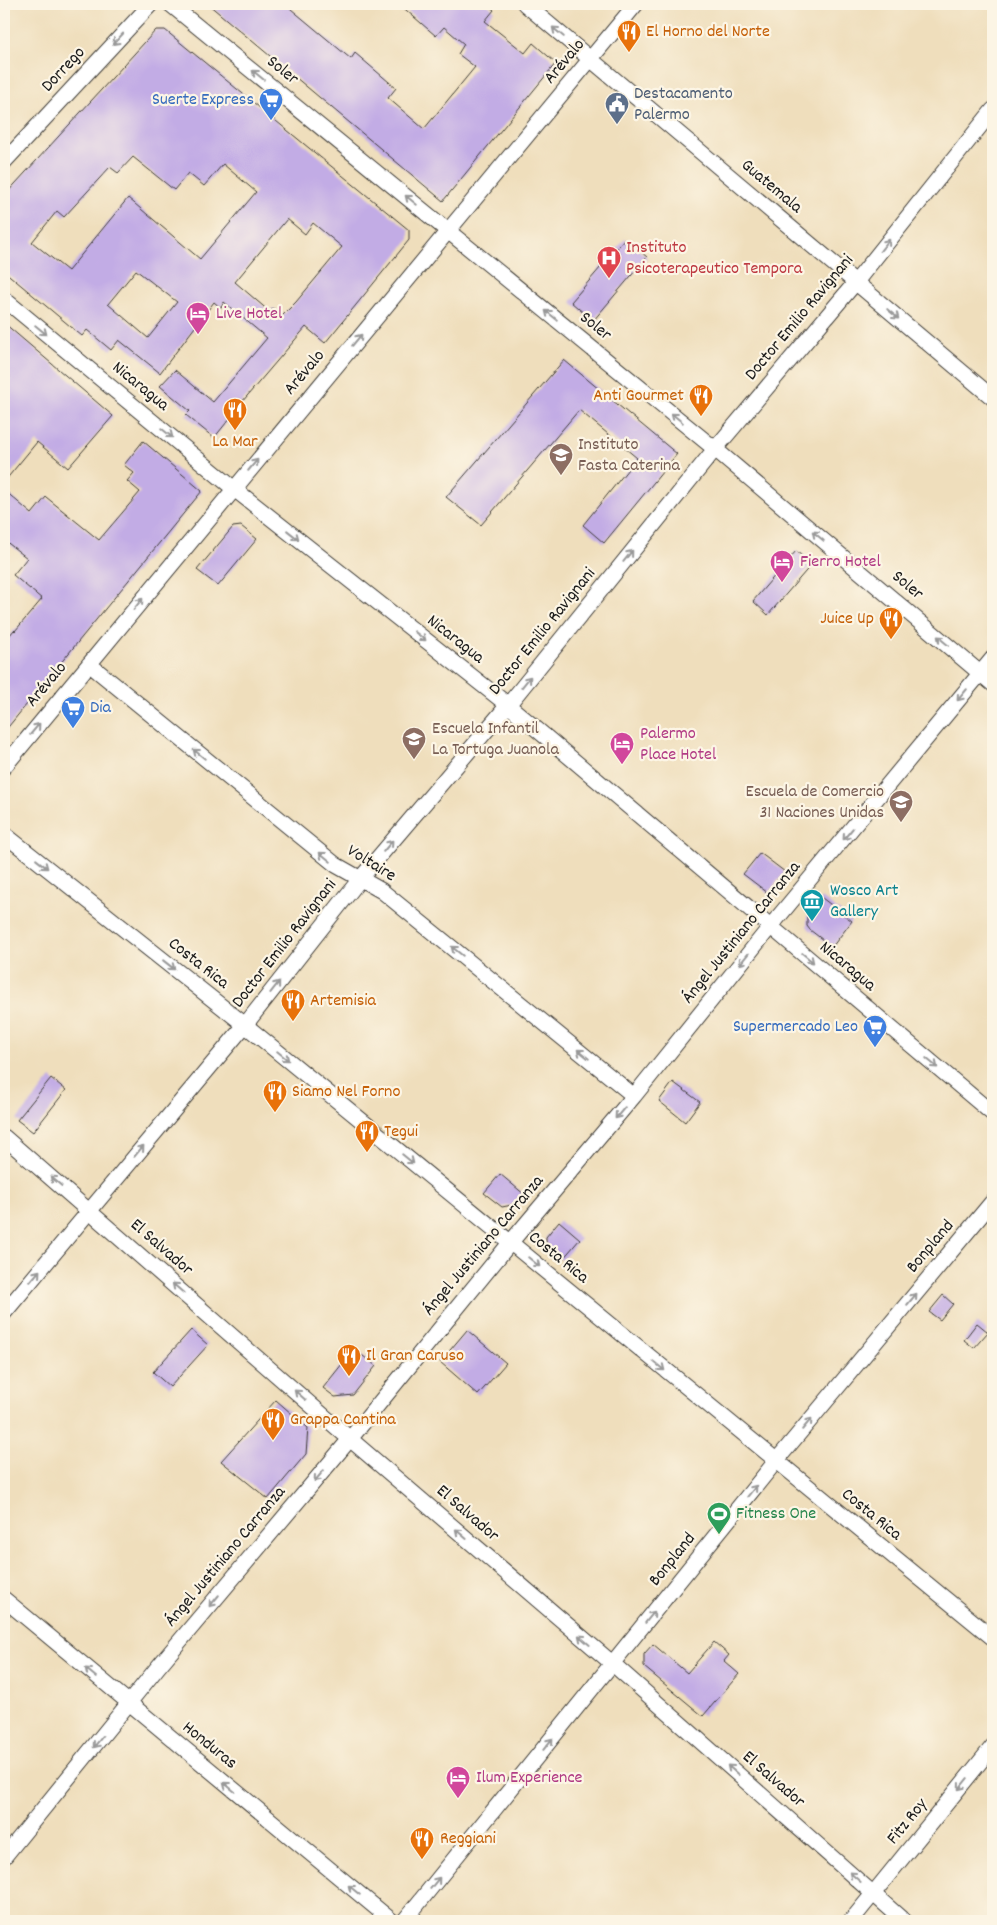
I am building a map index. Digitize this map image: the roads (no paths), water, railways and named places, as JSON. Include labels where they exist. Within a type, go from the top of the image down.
[{"type":"street","name":"Dorrego","points":[[4,162],[151,4]]},
{"type":"street","name":"Soler","points":[[170,4],[715,449],[993,684]]},
{"type":"street","name":"Guatemala","points":[[525,4],[993,398]]},
{"type":"street","name":"Arévalo","points":[[4,767],[233,488],[636,4]]},
{"type":"street","name":"Doctor Emilio Ravignani","points":[[4,1314],[245,1025],[360,879],[508,705],[715,449],[855,283],[993,110]]},
{"type":"street","name":"Nicaragua","points":[[4,299],[233,488],[508,705],[993,1114]]},
{"type":"street","name":"Ángel Justiniano Carranza","points":[[4,1857],[510,1243],[634,1096],[770,927],[993,658]]},
{"type":"street","name":"Voltaire","points":[[89,664],[336,865],[382,891],[634,1096]]},
{"type":"street","name":"Costa Rica","points":[[4,834],[245,1025],[993,1638]]},
{"type":"street","name":"El Salvador","points":[[4,1137],[90,1210],[350,1439],[613,1664],[904,1921]]},
{"type":"street","name":"Bonpland","points":[[404,1921],[776,1462],[993,1201]]},
{"type":"street","name":"Honduras","points":[[4,1599],[392,1921]]},
{"type":"street","name":"Fitz Roy","points":[[851,1921],[993,1746]]},
{"type":"place","name":"El Horno del Norte","points":[[629,53]]},
{"type":"place","name":"Suerte Express","points":[[271,121]]},
{"type":"place","name":"Destacamento Palermo","points":[[617,125]]},
{"type":"place","name":"Instituto Psicoterapeutico Tempora","points":[[609,279]]},
{"type":"place","name":"Live Hotel","points":[[198,335]]},
{"type":"place","name":"Anti Gourmet","points":[[701,417]]},
{"type":"place","name":"La Mar","points":[[235,431]]},
{"type":"place","name":"Instituto Fasta Caterina","points":[[561,476]]},
{"type":"place","name":"Fierro Hotel","points":[[782,583]]},
{"type":"place","name":"Juice Up","points":[[891,640]]},
{"type":"place","name":"Dia","points":[[73,729]]},
{"type":"place","name":"Escuela Infantil La Tortuga Juanola","points":[[414,760]]},
{"type":"place","name":"Palermo Place Hotel","points":[[622,765]]},
{"type":"place","name":"Escuela de Comercio 31 Naciones Unidas","points":[[901,823]]},
{"type":"place","name":"Wosco Art Gallery","points":[[812,922]]},
{"type":"place","name":"Artemisia","points":[[293,1022]]},
{"type":"place","name":"Supermercado Leo","points":[[875,1048]]},
{"type":"place","name":"Siamo Nel Forno","points":[[275,1113]]},
{"type":"place","name":"Tegui","points":[[367,1153]]},
{"type":"place","name":"Il Gran Caruso","points":[[349,1377]]},
{"type":"place","name":"Grappa Cantina","points":[[273,1441]]},
{"type":"place","name":"Fitness One","points":[[719,1535]]},
{"type":"place","name":"Ilum Experience","points":[[458,1799]]},
{"type":"place","name":"Reggiani","points":[[422,1860]]}]
